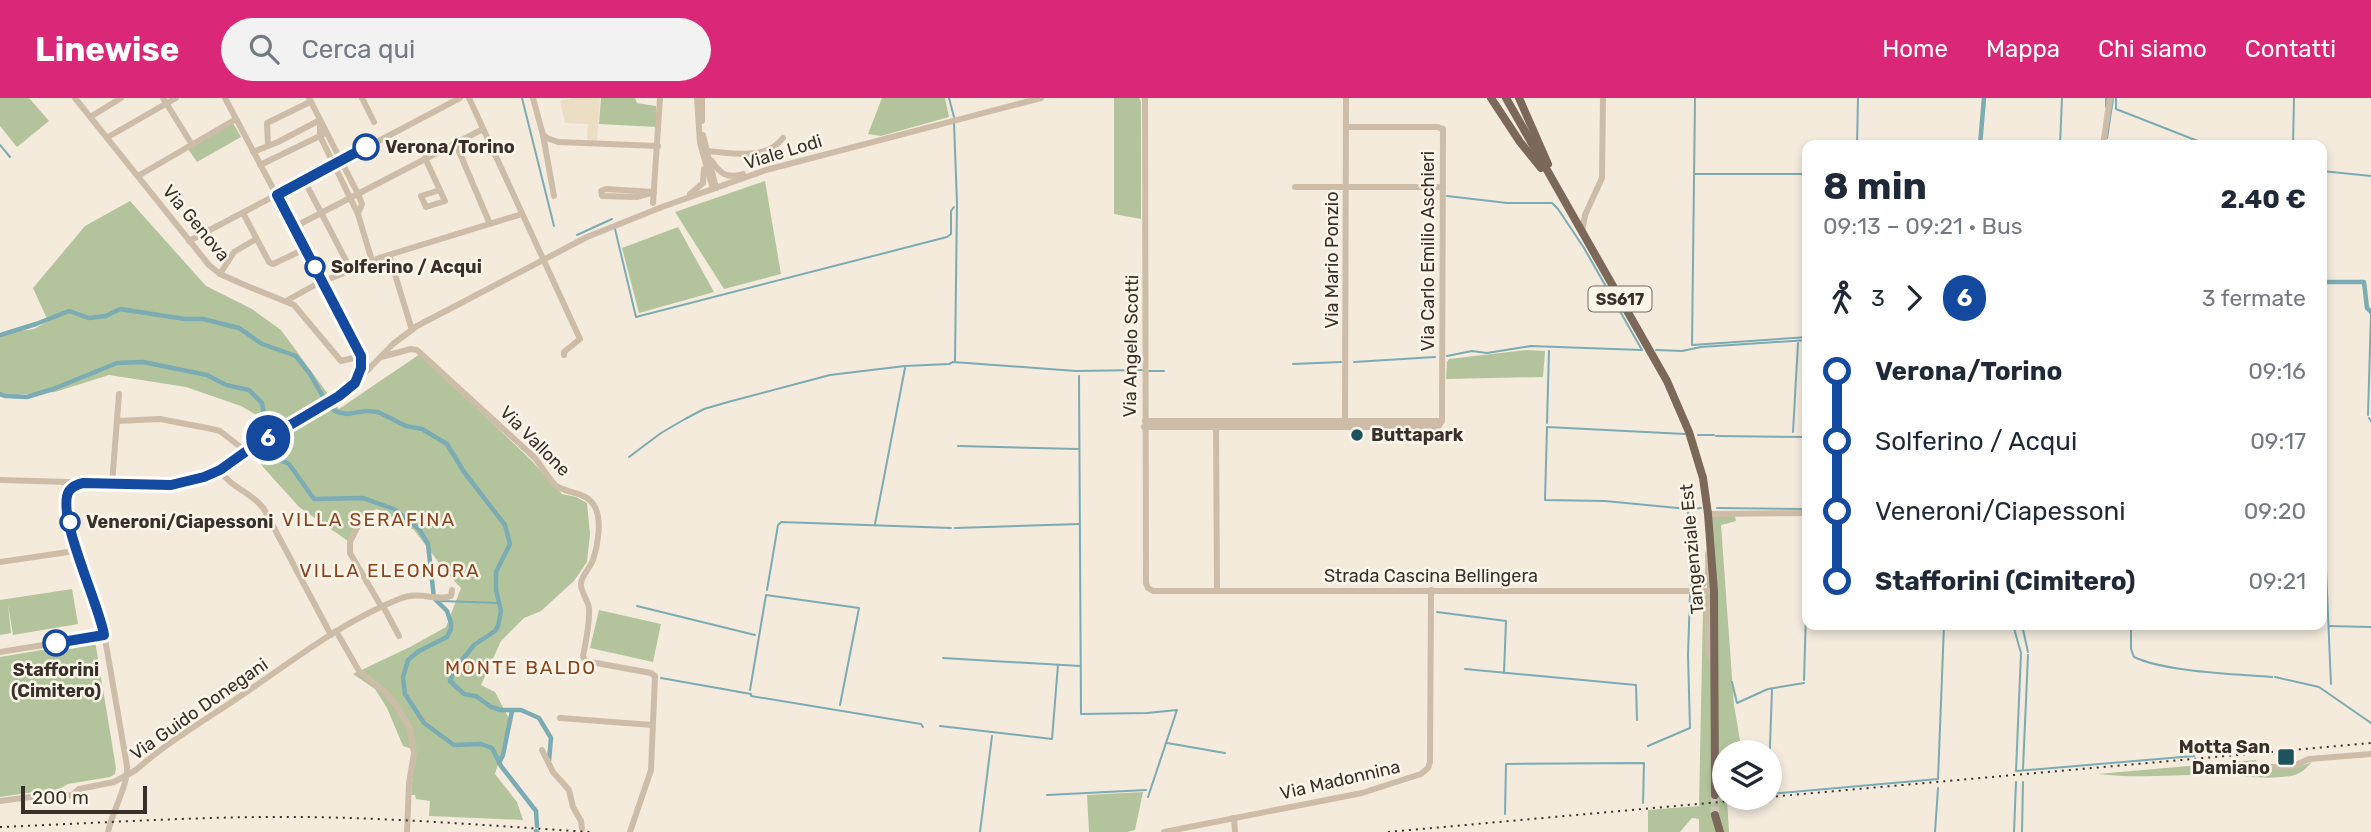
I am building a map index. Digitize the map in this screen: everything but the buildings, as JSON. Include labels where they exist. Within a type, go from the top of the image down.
[{"type":"main road","points":[[1491,98],[1520,142],[1552,180]]},
{"type":"main road","name":"Tangenziale Est","points":[[1506,98],[1667,381],[1684,416],[1703,478],[1708,514],[1714,591],[1714,740]]},
{"type":"main road","points":[[1519,98],[1535,130],[1552,180]]},
{"type":"main road","points":[[1715,815],[1716,832]]},
{"type":"street","name":"Via Genova","points":[[75,98],[209,265],[220,274],[294,305],[341,361],[361,356]]},
{"type":"street","points":[[92,116],[121,98]]},
{"type":"street","points":[[108,137],[165,101],[176,98]]},
{"type":"street","points":[[225,98],[369,369]]},
{"type":"street","points":[[362,98],[374,122]]},
{"type":"street","points":[[189,241],[460,98]]},
{"type":"street","points":[[469,98],[580,339],[564,352],[564,355]]},
{"type":"street","points":[[533,98],[554,196]]},
{"type":"street","points":[[653,203],[660,98]]},
{"type":"street","points":[[699,98],[698,120],[714,188]]},
{"type":"street","name":"Viale Lodi","points":[[0,480],[171,485],[204,477],[220,470],[248,450],[339,396],[393,344],[412,330],[587,237],[766,170],[1041,98]]},
{"type":"street","name":"Via Mario Ponzio","points":[[1345,422],[1346,98]]},
{"type":"street","points":[[1582,232],[1585,215],[1602,178],[1603,98]]},
{"type":"street","points":[[2104,140],[2110,98]]},
{"type":"street","points":[[268,145],[267,123],[310,100],[320,120],[323,134],[358,194],[362,204],[358,214]]},
{"type":"street","name":"Via Angelo Scotti","points":[[1146,100],[1144,424],[1148,588]]},
{"type":"street","points":[[165,101],[191,143]]},
{"type":"street","points":[[138,176],[236,118]]},
{"type":"street","points":[[253,152],[320,120]]},
{"type":"street","name":"Via Carlo Emilio Aschieri","points":[[1347,127],[1441,128],[1443,132],[1440,424]]},
{"type":"street","points":[[294,227],[483,129]]},
{"type":"street","points":[[260,165],[323,134]]},
{"type":"street","points":[[543,135],[553,141],[658,146]]},
{"type":"street","points":[[706,155],[767,152],[783,138]]},
{"type":"street","points":[[546,156],[553,141]]},
{"type":"street","points":[[455,142],[490,224]]},
{"type":"street","points":[[706,155],[720,173],[728,176],[766,170]]},
{"type":"street","points":[[662,207],[696,191],[703,183],[706,155]]},
{"type":"street","points":[[425,158],[440,190]]},
{"type":"street","points":[[338,162],[373,261]]},
{"type":"street","points":[[304,180],[351,270]]},
{"type":"street","points":[[1295,187],[1443,187]]},
{"type":"street","points":[[606,189],[654,192],[628,198],[600,194],[606,189]]},
{"type":"street","points":[[243,214],[269,262],[273,264],[305,249]]},
{"type":"street","points":[[286,301],[322,282],[389,255],[522,214]]},
{"type":"street","points":[[1573,217],[1578,219],[1585,215]]},
{"type":"street","points":[[220,274],[234,252],[256,239]]},
{"type":"street","points":[[389,255],[412,330]]},
{"type":"street","name":"Via Vallone","points":[[379,358],[416,350],[535,458],[553,484],[581,494],[594,505],[598,515],[598,531],[593,560],[581,580],[589,618],[583,656],[585,661],[651,673],[654,676],[652,725]]},
{"type":"street","points":[[355,383],[361,368],[361,356]]},
{"type":"street","points":[[112,484],[119,394]]},
{"type":"street","points":[[117,421],[160,419],[212,429],[220,431],[248,450]]},
{"type":"street","points":[[1144,424],[1440,424]]},
{"type":"street","points":[[1216,424],[1440,424]]},
{"type":"street","points":[[1216,424],[1217,590]]},
{"type":"street","points":[[220,470],[225,479],[259,501],[333,633],[359,671],[385,692],[410,728],[414,743],[407,832]]},
{"type":"street","points":[[65,483],[75,551],[102,621],[128,775],[111,783]]},
{"type":"street","points":[[67,503],[69,491],[83,483]]},
{"type":"street","points":[[1708,514],[1802,513]]},
{"type":"street","points":[[360,522],[350,542],[350,553],[400,636]]},
{"type":"street","points":[[1710,537],[1708,577],[1705,583],[1694,591],[1706,600],[1709,653],[1713,665]]},
{"type":"street","points":[[0,562],[75,551]]},
{"type":"street","name":"Strada Cascina Bellingera","points":[[1148,588],[1153,591],[1714,591]]},
{"type":"street","name":"Via Guido Donegani","points":[[108,832],[114,808],[128,775],[363,614],[403,597],[418,594],[446,598],[451,596],[452,590]]},
{"type":"street","name":"Via Madonnina","points":[[1164,832],[1362,793],[1410,778],[1428,768],[1431,590]]},
{"type":"street","points":[[0,652],[104,635]]},
{"type":"street","points":[[560,718],[652,725],[651,770],[630,832]]},
{"type":"street","points":[[542,750],[553,772],[569,790],[582,829]]},
{"type":"street","points":[[2273,767],[2292,766],[2309,759],[2371,754]]},
{"type":"street","points":[[0,801],[61,793],[71,796],[82,788],[120,782],[125,785]]},
{"type":"street","points":[[1234,818],[1235,832]]},
{"type":"green space","points":[[0,98],[29,98],[49,121],[17,147],[0,126]]},
{"type":"green space","points":[[601,98],[635,98],[637,103],[656,106],[656,127],[599,124]]},
{"type":"green space","points":[[882,98],[945,98],[949,117],[881,136],[868,134]]},
{"type":"green space","points":[[1114,98],[1139,98],[1141,102],[1141,219],[1114,214]]},
{"type":"green space","points":[[233,123],[241,137],[197,162],[188,149]]},
{"type":"green space","points":[[765,181],[781,274],[724,289],[675,212]]},
{"type":"green space","points":[[130,201],[206,286],[252,309],[281,330],[339,409],[420,354],[532,461],[562,494],[587,503],[590,534],[587,562],[574,581],[541,611],[524,618],[501,641],[481,685],[495,692],[511,722],[495,774],[517,802],[523,820],[429,816],[430,801],[416,799],[415,795],[411,795],[415,750],[403,746],[387,708],[375,689],[353,674],[446,627],[461,588],[414,530],[377,509],[359,517],[348,541],[299,507],[263,467],[249,445],[259,435],[255,426],[258,416],[241,406],[186,387],[109,375],[55,392],[0,396],[0,334],[34,329],[48,321],[33,288],[85,226]]},
{"type":"green space","points":[[678,227],[714,292],[639,313],[622,248]]},
{"type":"green space","points":[[1527,350],[1545,351],[1543,377],[1446,379],[1449,359]]},
{"type":"green space","points":[[1734,511],[1736,521],[1721,525],[1734,705],[1740,740],[1712,740],[1712,810],[1728,810],[1729,832],[1699,832],[1699,819],[1692,818],[1680,832],[1648,832],[1648,810],[1699,806],[1703,607],[1707,589],[1706,512]]},
{"type":"green space","points":[[72,589],[78,624],[13,635],[8,605],[11,633],[0,635],[0,600]]},
{"type":"green space","points":[[599,610],[661,624],[653,662],[590,648]]},
{"type":"green space","points":[[95,641],[115,774],[39,793],[0,797],[0,657]]},
{"type":"green space","points":[[2256,760],[2257,765],[2270,764],[2271,769],[2295,768],[2312,762],[2298,774],[2276,778],[2098,774]]},
{"type":"green space","points":[[1143,792],[1135,830],[1089,832],[1087,795]]},
{"type":"shaded area","points":[[600,98],[597,142],[587,142],[588,124],[565,123],[560,101]]},
{"type":"waterway","points":[[522,98],[554,226]]},
{"type":"waterway","points":[[949,98],[954,117]]},
{"type":"waterway","points":[[1695,98],[1692,345],[1802,337]]},
{"type":"waterway","points":[[1857,140],[1858,98]]},
{"type":"waterway","points":[[1980,140],[1984,98]]},
{"type":"waterway","points":[[2060,140],[2062,98]]},
{"type":"waterway","points":[[2106,98],[2106,107]]},
{"type":"waterway","points":[[2116,98],[2116,109],[2195,140]]},
{"type":"waterway","points":[[2293,140],[2294,98]]},
{"type":"waterway","points":[[2107,138],[2113,99]]},
{"type":"waterway","points":[[954,123],[957,204],[955,361]]},
{"type":"waterway","points":[[0,145],[10,157]]},
{"type":"waterway","points":[[2327,172],[2371,176]]},
{"type":"waterway","points":[[1695,174],[1802,174]]},
{"type":"waterway","points":[[1447,196],[1507,203],[1552,203],[1584,248],[1642,350]]},
{"type":"waterway","points":[[615,229],[636,317],[947,237],[951,234],[951,211],[954,207]]},
{"type":"waterway","points":[[577,235],[612,219]]},
{"type":"waterway","points":[[2327,282],[2364,282],[2367,308],[2371,312]]},
{"type":"waterway","points":[[0,335],[69,311],[89,318],[106,316],[120,309],[185,319],[203,319],[239,328],[262,344],[296,356],[329,407],[337,412],[378,412],[406,426],[422,429],[447,444],[464,472],[505,525],[510,544],[496,572],[496,590],[501,611],[498,626],[474,645],[454,670],[450,681],[464,694],[476,696],[491,707],[521,710],[539,718],[551,738],[549,761]]},
{"type":"waterway","points":[[2368,415],[2371,313]]},
{"type":"waterway","points":[[1656,350],[1682,351],[1701,347],[1802,340]]},
{"type":"waterway","points":[[1793,432],[1798,343]]},
{"type":"waterway","points":[[1447,356],[1531,346],[1641,350]]},
{"type":"waterway","points":[[1547,423],[1549,351]]},
{"type":"waterway","points":[[1354,362],[1435,357]]},
{"type":"waterway","points":[[0,394],[27,397],[117,363],[143,362],[207,375],[226,385],[249,390],[262,403],[263,431],[275,445],[276,458],[289,464],[314,499],[363,498],[394,509],[419,529],[428,544],[434,598],[447,611],[451,629],[447,637],[419,651],[408,660],[403,677],[405,694],[424,723],[454,745],[481,744],[492,748],[501,766],[536,811],[537,826]]},
{"type":"waterway","points":[[629,457],[661,433],[704,409],[830,375],[953,362],[1076,371],[1142,370]]},
{"type":"waterway","points":[[1293,364],[1341,362]]},
{"type":"waterway","points":[[875,524],[905,368]]},
{"type":"waterway","points":[[1149,371],[1164,371]]},
{"type":"waterway","points":[[1079,376],[1081,714],[1177,710],[1148,797]]},
{"type":"waterway","points":[[1685,434],[1547,427],[1545,500],[1701,508]]},
{"type":"waterway","points":[[1698,435],[1714,435]]},
{"type":"waterway","points":[[1716,436],[1802,437]]},
{"type":"waterway","points":[[958,446],[1078,449]]},
{"type":"waterway","points":[[1717,508],[1802,509]]},
{"type":"waterway","points":[[1688,510],[1691,588]]},
{"type":"waterway","points":[[767,590],[778,525],[781,522],[951,528]]},
{"type":"waterway","points":[[955,528],[1079,524]]},
{"type":"waterway","points":[[2327,592],[2331,684]]},
{"type":"waterway","points":[[750,690],[766,595],[859,608],[840,705]]},
{"type":"waterway","points":[[1648,746],[1690,728],[1690,595]]},
{"type":"waterway","points":[[441,601],[499,603]]},
{"type":"waterway","points":[[637,606],[755,635]]},
{"type":"waterway","points":[[1437,612],[1506,621],[1504,673]]},
{"type":"waterway","points":[[2329,626],[2371,627]]},
{"type":"waterway","points":[[1804,680],[1805,630]]},
{"type":"waterway","points":[[1782,793],[1938,779],[1944,630]]},
{"type":"waterway","points":[[2014,630],[2021,653],[2016,771],[2194,756]]},
{"type":"waterway","points":[[2023,630],[2028,652]]},
{"type":"waterway","points":[[2131,630],[2134,657],[2148,662],[2201,672],[2272,677]]},
{"type":"waterway","points":[[2023,769],[2028,655]]},
{"type":"waterway","points":[[943,658],[1080,666]]},
{"type":"waterway","points":[[940,726],[1052,739],[1058,665]]},
{"type":"waterway","points":[[1465,669],[1636,685],[1637,720]]},
{"type":"waterway","points":[[2275,677],[2319,687],[2371,723]]},
{"type":"waterway","points":[[661,678],[921,724],[923,727]]},
{"type":"waterway","points":[[1732,682],[1737,703],[1768,689],[1804,683]]},
{"type":"waterway","points":[[1770,740],[1772,689]]},
{"type":"waterway","points":[[499,763],[512,711]]},
{"type":"waterway","points":[[980,832],[992,736]]},
{"type":"waterway","points":[[1167,743],[1225,753]]},
{"type":"waterway","points":[[1505,814],[1506,764],[1644,763],[1643,803]]},
{"type":"waterway","points":[[2014,832],[2016,782]]},
{"type":"waterway","points":[[2022,832],[2023,782]]},
{"type":"waterway","points":[[1935,832],[1938,788]]},
{"type":"waterway","points":[[1047,795],[1146,790]]},
{"type":"tunnel","points":[[1715,810],[1715,815]]},
{"type":"railway","points":[[1782,796],[2371,743]]},
{"type":"railway","points":[[1388,832],[1712,803]]},
{"type":"railway","points":[[0,827],[303,817],[590,832]]},
{"type":"bus line","name":"6","points":[[56,643],[104,635],[102,621],[75,551],[67,503],[69,491],[74,486],[83,483],[171,485],[204,477],[220,470],[248,450],[339,396],[355,383],[361,368],[361,356],[277,195],[366,147]]},
{"type":"place","name":"Verona/Torino","points":[[366,147]]},
{"type":"place","name":"Solferino / Acqui","points":[[315,267]]},
{"type":"place","name":"Buttapark","points":[[1357,435]]},
{"type":"place","name":"Veneroni/Ciapessoni","points":[[70,522]]},
{"type":"place","name":"Stafforini (Cimitero)","points":[[56,643]]},
{"type":"place","name":"Motta San Damiano","points":[[2286,757]]},
{"type":"district","name":"VILLA SERAFINA","points":[[369,519]]},
{"type":"district","name":"VILLA ELEONORA","points":[[390,570]]},
{"type":"district","name":"MONTE BALDO","points":[[521,667]]}]
